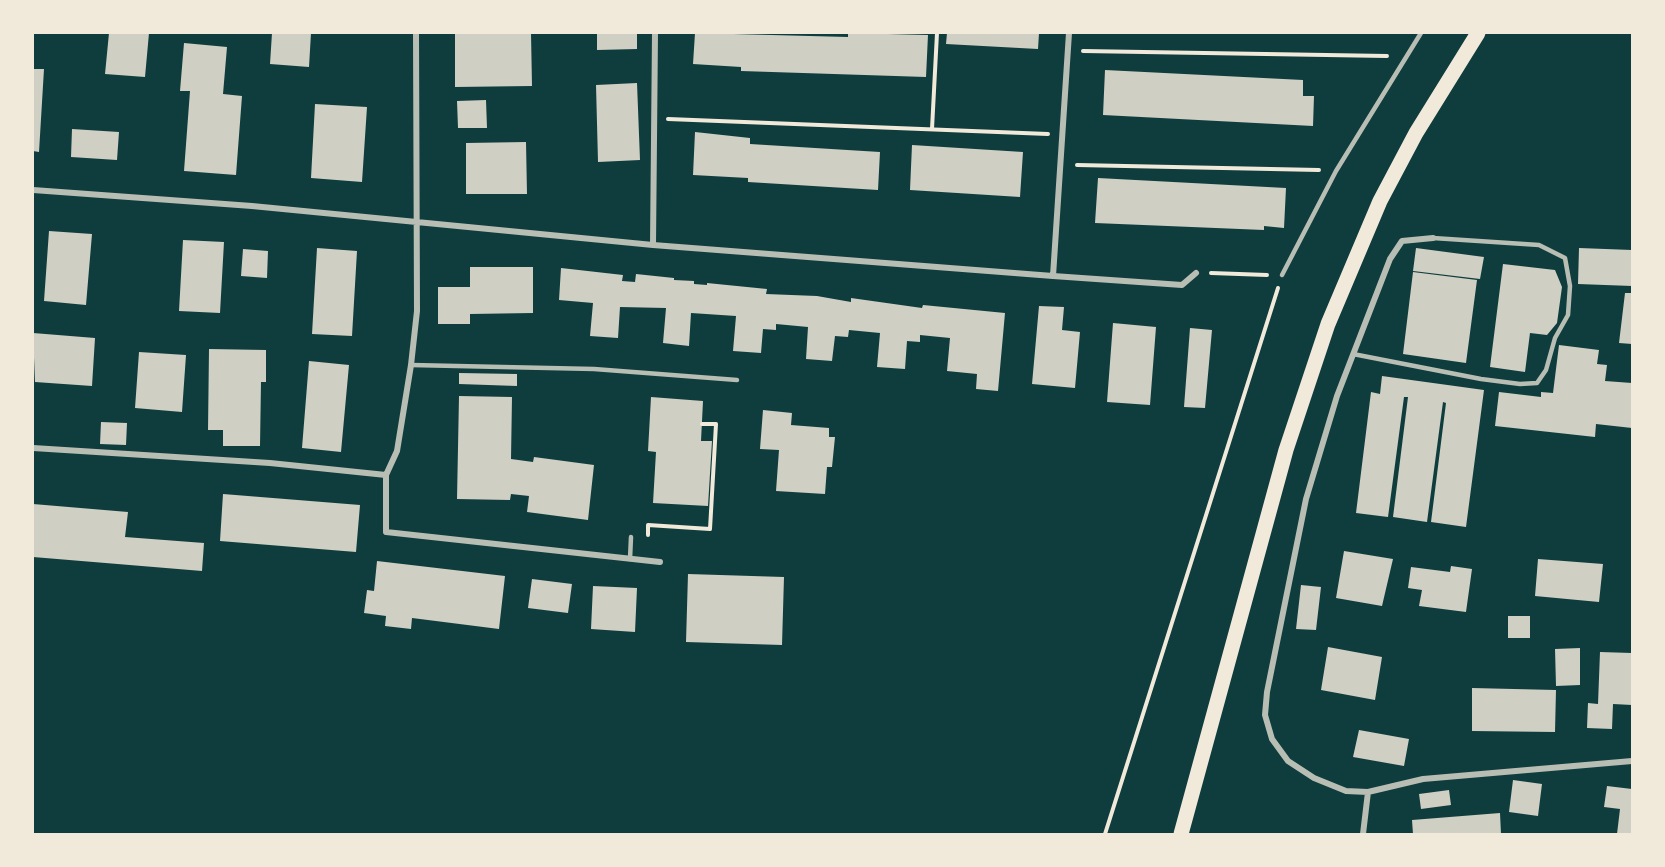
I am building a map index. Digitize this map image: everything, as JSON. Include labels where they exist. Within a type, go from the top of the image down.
[{"type":"main road","points":[[1181,834],[1286,450],[1328,324],[1380,201],[1416,133],[1478,33]]},
{"type":"street","points":[[416,33],[417,310],[397,451],[387,475],[386,532],[660,562]]},
{"type":"street","points":[[653,245],[656,119],[655,33]]},
{"type":"street","points":[[1053,276],[1069,33]]},
{"type":"street","points":[[33,190],[416,222],[653,245],[1053,276],[1182,285],[1196,273]]},
{"type":"street","points":[[1433,238],[1402,242],[1380,280],[1337,396],[1306,500],[1267,692],[1265,715],[1272,739],[1288,761],[1314,778],[1346,791],[1368,792],[1423,778],[1632,760]]},
{"type":"street","points":[[33,448],[270,463],[387,475]]},
{"type":"street","points":[[1363,834],[1368,792]]},
{"type":"lane","points":[[1282,275],[1336,171],[1421,33]]},
{"type":"lane","points":[[1353,354],[1418,368],[1520,384],[1537,383],[1542,376],[1555,338],[1568,315],[1570,286],[1565,258],[1539,245],[1433,238]]},
{"type":"lane","points":[[411,365],[594,369],[737,380]]},
{"type":"lane","points":[[630,559],[631,537]]},
{"type":"path","points":[[932,129],[937,33]]},
{"type":"path","points":[[1067,50],[1407,57]]},
{"type":"path","points":[[656,119],[1063,134]]},
{"type":"path","points":[[1062,165],[1336,171]]},
{"type":"path","points":[[1106,834],[1282,275],[1196,273]]},
{"type":"path","points":[[648,525],[710,529],[716,424],[702,424]]},
{"type":"building","points":[[109,33],[149,33],[145,77],[105,74]]},
{"type":"building","points":[[272,33],[311,33],[309,67],[270,64]]},
{"type":"building","points":[[455,33],[531,33],[532,86],[455,87]]},
{"type":"building","points":[[597,33],[637,33],[637,49],[597,50]]},
{"type":"building","points":[[695,33],[848,37],[848,33],[928,35],[926,77],[741,71],[741,67],[693,64]]},
{"type":"building","points":[[947,33],[1039,33],[1038,49],[946,44]]},
{"type":"building","points":[[184,43],[227,47],[223,94],[242,96],[236,175],[184,171],[190,91],[180,91]]},
{"type":"building","points":[[33,69],[44,69],[39,152],[33,151]]},
{"type":"building","points":[[1105,70],[1303,80],[1303,96],[1314,96],[1313,126],[1103,115]]},
{"type":"building","points":[[637,83],[640,160],[598,162],[596,85]]},
{"type":"building","points":[[486,100],[487,128],[458,128],[457,101]]},
{"type":"building","points":[[315,104],[367,107],[362,182],[311,178]]},
{"type":"building","points":[[72,129],[119,132],[117,160],[71,157]]},
{"type":"building","points":[[695,132],[750,138],[750,144],[880,152],[878,190],[748,182],[748,178],[693,175]]},
{"type":"building","points":[[526,142],[527,194],[466,194],[466,143]]},
{"type":"building","points":[[912,145],[1023,152],[1020,197],[910,190]]},
{"type":"building","points":[[1098,178],[1286,188],[1284,228],[1264,226],[1264,230],[1095,223]]},
{"type":"building","points":[[49,231],[92,234],[86,305],[44,301]]},
{"type":"building","points":[[183,240],[224,242],[220,313],[179,311]]},
{"type":"building","points":[[317,248],[357,251],[352,336],[312,334]]},
{"type":"building","points":[[1416,248],[1484,257],[1480,279],[1413,271]]},
{"type":"building","points":[[1579,248],[1632,250],[1632,286],[1578,284]]},
{"type":"building","points":[[243,249],[268,251],[267,278],[241,276]]},
{"type":"building","points":[[1503,264],[1555,270],[1562,287],[1557,323],[1547,335],[1530,333],[1525,372],[1490,367]]},
{"type":"building","points":[[470,267],[533,267],[533,313],[470,314],[470,324],[438,324],[438,287],[470,287]]},
{"type":"building","points":[[561,268],[623,275],[622,281],[635,282],[636,274],[694,281],[694,284],[707,285],[707,283],[767,289],[766,294],[817,296],[851,302],[851,298],[922,308],[923,305],[1005,313],[998,391],[976,389],[977,374],[947,371],[950,338],[920,335],[920,342],[907,341],[905,369],[877,367],[880,333],[849,330],[848,337],[835,336],[832,361],[806,359],[808,327],[776,324],[776,330],[763,329],[761,353],[733,351],[736,316],[691,313],[689,346],[663,343],[666,308],[620,307],[618,338],[590,336],[593,303],[559,300]]},
{"type":"building","points":[[1413,272],[1477,280],[1466,363],[1403,354]]},
{"type":"building","points":[[1625,293],[1632,293],[1632,344],[1619,343]]},
{"type":"building","points":[[1039,306],[1064,307],[1062,330],[1080,332],[1075,388],[1032,384]]},
{"type":"building","points":[[1113,323],[1156,327],[1150,405],[1107,402]]},
{"type":"building","points":[[1190,328],[1212,330],[1205,408],[1184,407]]},
{"type":"building","points":[[33,333],[95,338],[92,386],[35,382]]},
{"type":"building","points":[[1559,345],[1599,350],[1597,364],[1607,365],[1605,381],[1632,383],[1632,428],[1596,424],[1595,437],[1495,426],[1499,392],[1541,397],[1541,392],[1553,393]]},
{"type":"building","points":[[209,349],[266,350],[266,382],[261,382],[260,446],[223,446],[223,430],[208,430]]},
{"type":"building","points":[[139,352],[186,355],[182,412],[135,408]]},
{"type":"building","points":[[309,361],[349,365],[341,452],[302,448]]},
{"type":"building","points":[[459,373],[517,374],[517,386],[459,384]]},
{"type":"building","points":[[1382,376],[1484,390],[1466,527],[1431,522],[1446,403],[1443,402],[1427,522],[1393,517],[1408,397],[1404,397],[1388,517],[1356,513],[1371,392],[1380,394]]},
{"type":"building","points":[[459,396],[512,397],[511,459],[533,462],[534,457],[594,465],[588,520],[527,512],[529,496],[511,494],[510,500],[457,499]]},
{"type":"building","points":[[651,397],[703,401],[701,441],[712,441],[708,506],[653,503],[656,452],[648,451]]},
{"type":"building","points":[[763,410],[792,413],[791,425],[829,428],[829,437],[835,437],[832,467],[827,467],[825,494],[776,491],[779,450],[760,449]]},
{"type":"building","points":[[101,422],[127,423],[126,445],[100,444]]},
{"type":"building","points":[[223,494],[360,505],[356,552],[220,541]]},
{"type":"building","points":[[33,504],[128,512],[125,537],[204,543],[202,571],[33,557]]},
{"type":"building","points":[[1344,551],[1393,559],[1382,606],[1336,598]]},
{"type":"building","points":[[1538,559],[1603,564],[1599,602],[1535,596]]},
{"type":"building","points":[[377,561],[505,576],[499,629],[412,618],[411,629],[385,626],[386,616],[364,613],[367,590],[374,591]]},
{"type":"building","points":[[1451,566],[1472,569],[1466,612],[1419,606],[1422,590],[1408,588],[1411,567],[1450,572]]},
{"type":"building","points":[[688,574],[784,577],[782,645],[686,642]]},
{"type":"building","points":[[532,579],[572,584],[568,613],[528,608]]},
{"type":"building","points":[[1301,585],[1321,587],[1316,630],[1296,629]]},
{"type":"building","points":[[593,586],[637,588],[635,632],[591,629]]},
{"type":"building","points":[[1508,616],[1530,616],[1530,638],[1508,638]]},
{"type":"building","points":[[1328,647],[1382,657],[1375,700],[1321,690]]},
{"type":"building","points":[[1580,648],[1580,685],[1556,686],[1555,649]]},
{"type":"building","points":[[1600,652],[1632,653],[1632,705],[1613,704],[1612,729],[1587,728],[1588,703],[1598,704]]},
{"type":"building","points":[[1472,688],[1556,690],[1555,732],[1472,731]]},
{"type":"building","points":[[1359,730],[1409,739],[1404,766],[1353,757]]},
{"type":"building","points":[[1513,780],[1542,784],[1538,816],[1509,812]]},
{"type":"building","points":[[1607,786],[1632,789],[1632,834],[1617,834],[1620,809],[1604,807]]},
{"type":"building","points":[[1449,790],[1451,805],[1421,809],[1419,794]]},
{"type":"building","points":[[1500,813],[1501,834],[1413,834],[1412,820]]}]
